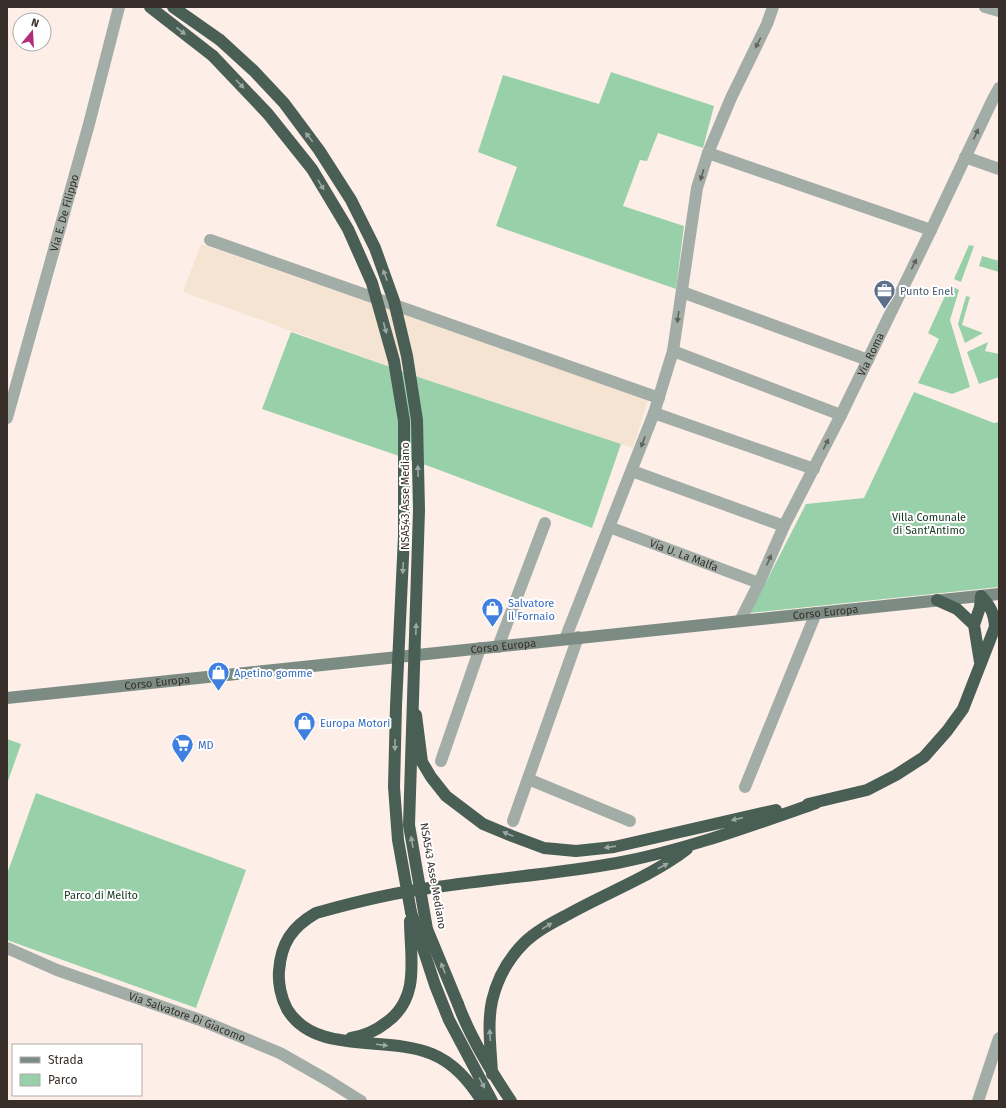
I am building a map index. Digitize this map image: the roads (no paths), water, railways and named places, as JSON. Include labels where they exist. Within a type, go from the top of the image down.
[{"type":"highway","name":"NSA543 Asse Mediano","points":[[150,7],[213,56],[268,114],[307,163],[348,230],[372,283],[394,361],[404,421],[404,513],[394,787],[398,840],[410,912],[435,985],[445,1011],[492,1101]]},
{"type":"highway","name":"NSA543 Asse Mediano","points":[[173,7],[220,40],[254,71],[279,98],[319,150],[351,200],[375,248],[394,300],[407,356],[417,420],[420,510],[409,825],[428,929],[472,1037],[492,1074],[511,1101]]},
{"type":"highway","points":[[414,696],[422,762],[431,777],[446,796],[483,824],[544,848],[576,851],[614,847],[757,814],[816,803],[867,790],[896,775],[924,756],[947,731],[963,709],[973,687],[980,663],[997,624],[990,606],[981,596]]},
{"type":"highway","points":[[980,663],[974,625],[980,607],[981,596]]},
{"type":"highway","points":[[937,600],[957,609],[974,625]]},
{"type":"highway","points":[[482,1101],[473,1088],[453,1066],[431,1054],[407,1048],[330,1038],[311,1032],[300,1024],[291,1015],[284,1004],[278,976],[279,962],[287,938],[295,928],[316,912],[402,893],[437,886],[615,863],[659,854],[694,844],[816,803]]},
{"type":"highway","points":[[492,1074],[490,1014],[492,1001],[500,976],[507,964],[524,943],[547,926],[666,864],[694,844]]},
{"type":"highway","points":[[330,1038],[342,1039],[363,1036],[382,1026],[403,1006],[409,992],[412,976],[410,912]]},
{"type":"main road","name":"Corso Europa","points":[[7,698],[999,594]]},
{"type":"street","name":"Via E. De Filippo","points":[[7,418],[89,124],[119,7]]},
{"type":"street","points":[[565,639],[654,413],[673,351],[698,188],[708,153],[731,98],[767,24],[773,7]]},
{"type":"street","points":[[985,7],[999,11]]},
{"type":"street","name":"Via Roma","points":[[740,621],[759,583],[784,526],[868,360],[965,157],[995,102],[999,88]]},
{"type":"street","points":[[708,153],[931,230]]},
{"type":"street","points":[[965,157],[999,169]]},
{"type":"street","points":[[210,240],[659,398]]},
{"type":"street","points":[[682,292],[868,360]]},
{"type":"street","points":[[673,351],[841,415]]},
{"type":"street","points":[[654,413],[814,469]]},
{"type":"street","points":[[632,471],[784,526]]},
{"type":"street","points":[[498,646],[545,523]]},
{"type":"street","name":"Via U. La Malfa","points":[[609,527],[759,583]]},
{"type":"street","points":[[745,787],[816,613]]},
{"type":"street","points":[[513,821],[578,637]]},
{"type":"street","points":[[440,761],[480,648]]},
{"type":"street","points":[[528,779],[630,821]]},
{"type":"street","name":"Via Salvatore Di Giacomo","points":[[7,948],[57,970],[200,1020],[280,1053],[361,1101]]},
{"type":"street","points":[[978,1101],[999,1038]]},
{"type":"place","name":"Punto Enel","points":[[885,310]]},
{"type":"place","name":"Salvatore il Fornaio","points":[[492,628]]},
{"type":"place","name":"Apetino gomme","points":[[218,692]]},
{"type":"place","name":"Europa Motori","points":[[305,742]]},
{"type":"place","name":"MD","points":[[183,764]]},
{"type":"park label","name":"Villa Comunale di Sant'Antimo","points":[[929,523]]},
{"type":"park label","name":"Parco di Melito","points":[[101,895]]}]
